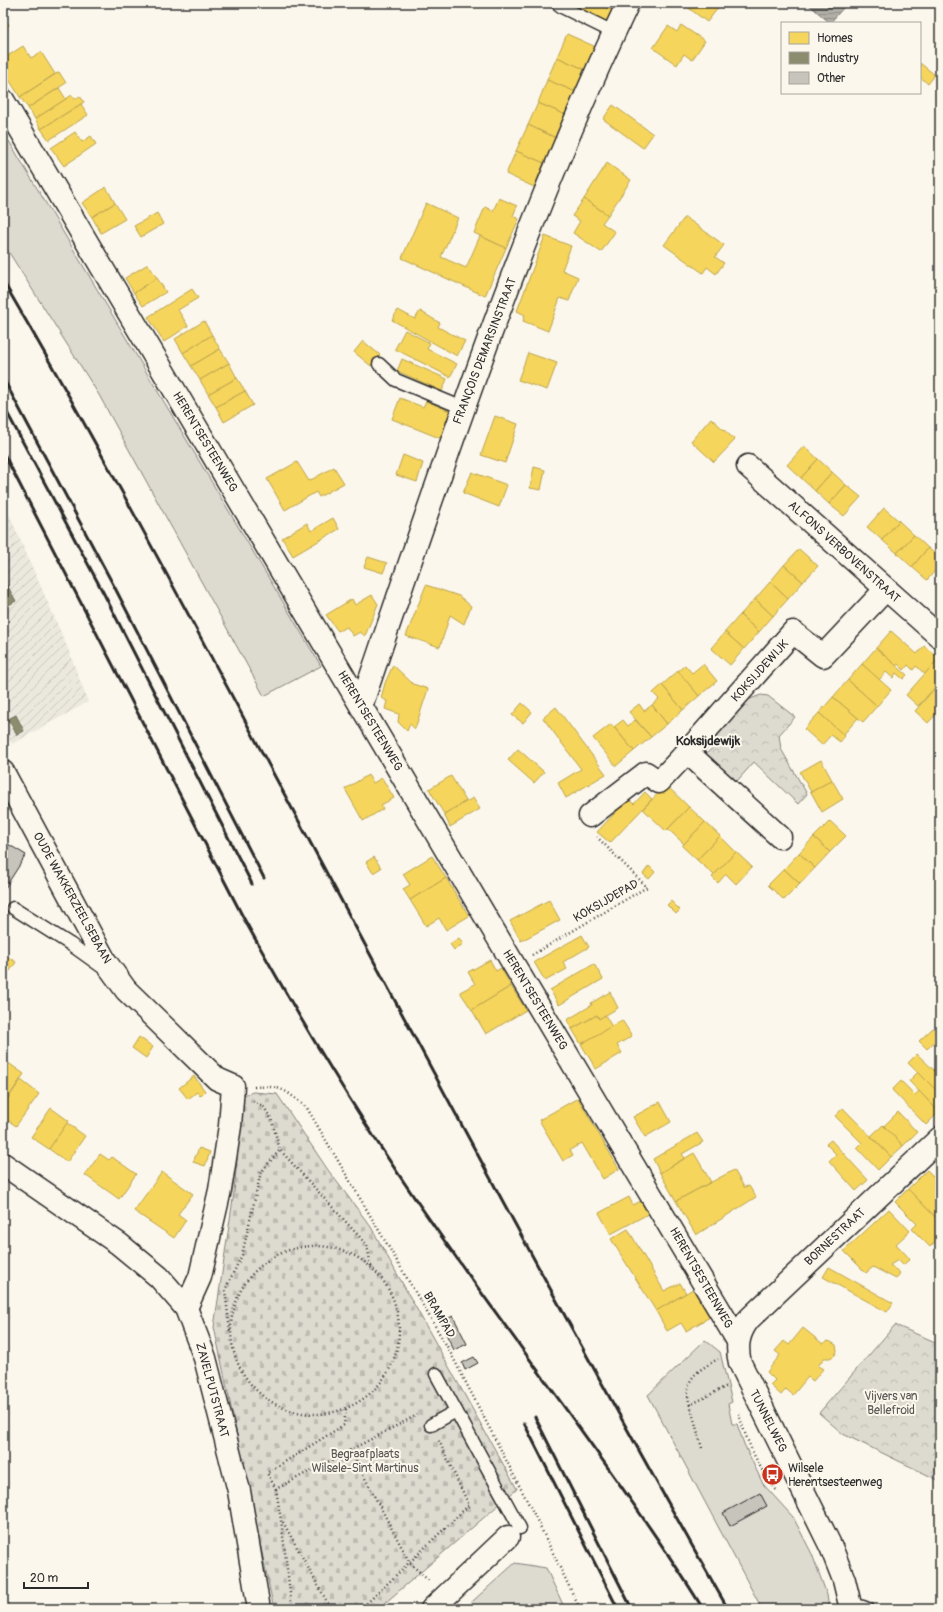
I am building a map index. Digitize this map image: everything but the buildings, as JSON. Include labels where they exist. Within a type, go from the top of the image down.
[{"type":"street","name":"FRANÇOIS DEMARSINSTRAAT","points":[[361,706],[463,408],[552,176],[628,3]]},
{"type":"street","name":"HERENTSESTEENWEG","points":[[3,100],[738,1344]]},
{"type":"street","name":"ALFONS VERBOVENSTRAAT","points":[[748,466],[940,637]]},
{"type":"street","name":"KOKSIJDEWIJK","points":[[590,816],[646,773],[659,782],[794,632],[823,656],[886,589]]},
{"type":"street","points":[[687,752],[780,837]]},
{"type":"street","name":"OUDE WAKKERZEELSEBAAN","points":[[3,772],[105,961],[126,990],[218,1079],[240,1087]]},
{"type":"street","points":[[186,1308],[200,1277],[220,1190],[230,1126],[240,1087]]},
{"type":"street","name":"BORNESTRAAT","points":[[738,1344],[741,1331],[748,1319],[940,1138]]},
{"type":"street","name":"ZAVELPUTSTRAAT","points":[[3,1164],[119,1244],[159,1277],[186,1308],[206,1358],[239,1491],[259,1609]]},
{"type":"street","name":"TUNNELWEG","points":[[738,1344],[740,1363],[745,1377],[831,1547],[856,1608]]},
{"type":"street","points":[[439,1602],[514,1533]]},
{"type":"lane","points":[[557,3],[562,7],[615,33]]},
{"type":"lane","points":[[380,364],[396,380],[463,408]]},
{"type":"lane","points":[[13,908],[70,944],[118,979]]},
{"type":"lane","points":[[436,1374],[456,1411],[514,1533]]},
{"type":"lane","points":[[431,1425],[456,1411]]},
{"type":"path","name":"KOKSIJDEPAD","points":[[514,965],[647,887],[591,831],[590,816]]},
{"type":"path","name":"BRAMPAD","points":[[240,1087],[271,1086],[287,1091],[307,1108],[448,1348],[536,1518],[580,1609]]},
{"type":"path","points":[[240,1087],[253,1101],[263,1106],[271,1118],[280,1150],[366,1245],[371,1267]]},
{"type":"path","points":[[232,1341],[232,1318],[241,1291],[251,1275],[269,1260],[290,1250],[320,1246],[346,1252],[371,1267],[386,1283],[397,1309],[399,1339],[389,1371],[369,1395],[346,1408],[317,1415],[290,1410],[259,1393],[244,1376],[232,1341],[225,1290],[242,1256],[261,1172],[280,1150]]},
{"type":"path","points":[[702,1448],[687,1389],[690,1381],[695,1375],[738,1344]]},
{"type":"path","points":[[690,1405],[745,1377]]},
{"type":"path","points":[[292,1609],[276,1489],[267,1473],[344,1425],[346,1408]]},
{"type":"path","points":[[276,1489],[424,1412],[469,1505],[361,1609]]},
{"type":"path","points":[[350,1450],[410,1563],[439,1602]]},
{"type":"path","points":[[281,1520],[331,1609]]},
{"type":"shaded area","points":[[807,3],[839,3],[844,7],[831,22],[829,22]]},
{"type":"shaded area","points":[[3,511],[9,514],[69,651],[88,702],[12,744],[3,728]]},
{"type":"green space","points":[[9,141],[321,666],[264,696],[99,395],[3,243],[3,144]]},
{"type":"green space","name":"Koksijdewijk","points":[[761,695],[768,696],[795,717],[779,735],[781,749],[807,794],[798,804],[754,762],[737,781],[706,754],[717,744],[710,736],[739,703]]},
{"type":"green space","name":"Begraafplaats Wilsele-Sint Martinus","points":[[253,1092],[277,1094],[328,1170],[371,1227],[517,1489],[378,1609],[274,1609],[214,1327],[234,1192],[243,1095]]},
{"type":"green space","name":"Vijvers van Bellefroid","points":[[895,1325],[940,1344],[940,1481],[843,1434],[819,1413]]},
{"type":"green space","points":[[705,1340],[720,1352],[732,1402],[728,1404],[732,1424],[737,1424],[744,1444],[763,1484],[793,1517],[812,1554],[827,1595],[829,1609],[762,1609],[648,1395]]},
{"type":"green space","points":[[515,1563],[546,1568],[565,1609],[464,1609]]},
{"type":"railway","points":[[3,281],[113,475],[560,1307],[728,1609]]},
{"type":"railway","points":[[3,378],[115,588],[264,878]]},
{"type":"railway","points":[[3,405],[104,594],[252,884]]},
{"type":"railway","points":[[3,452],[243,917],[333,1073],[406,1186],[615,1478],[673,1562],[703,1609]]},
{"type":"railway","points":[[535,1417],[632,1609]]},
{"type":"railway","points":[[524,1423],[618,1609]]},
{"type":"place","name":"Wilsele Herentsesteenweg","points":[[772,1475]]},
{"type":"district","name":"Koksijdewijk","points":[[708,741]]}]
